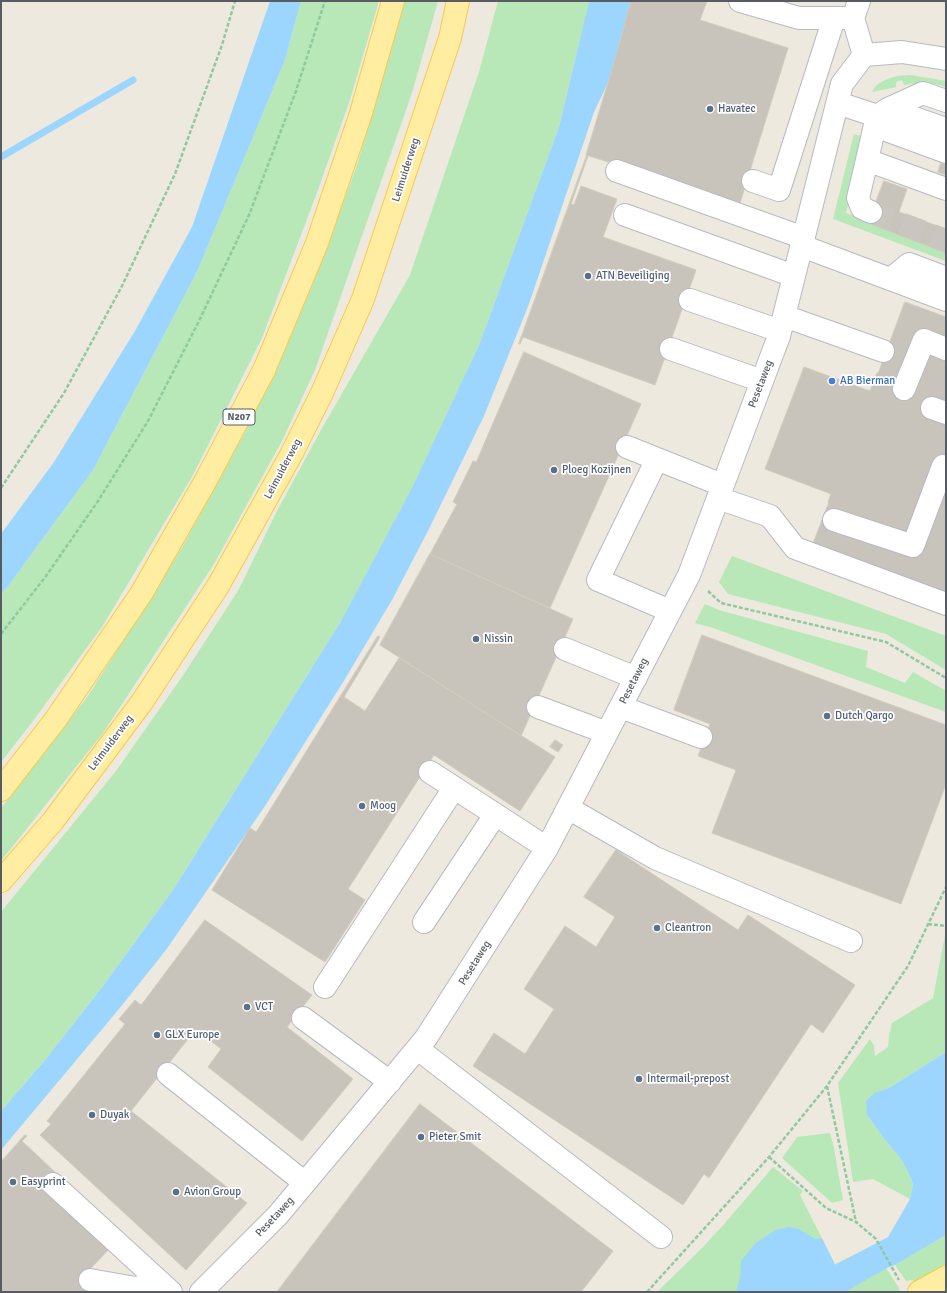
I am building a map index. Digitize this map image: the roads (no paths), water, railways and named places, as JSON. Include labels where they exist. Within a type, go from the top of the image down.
[{"type":"main road","name":"N207","points":[[1,790],[56,719],[141,594],[206,480],[264,370],[317,243],[361,113],[393,1]]},
{"type":"main road","name":"Leimuiderweg","points":[[1,881],[53,821],[142,702],[218,586],[292,453],[322,393],[363,299],[450,38],[458,1]]},
{"type":"main road","points":[[911,1288],[946,1278]]},
{"type":"street","points":[[740,1],[799,18],[849,12]]},
{"type":"street","points":[[849,12],[864,56],[902,52],[946,59]]},
{"type":"street","points":[[753,182],[779,190],[849,12]]},
{"type":"street","name":"Pesetaweg","points":[[201,1292],[278,1215],[418,1049],[547,848],[689,575],[782,324],[842,84],[864,56]]},
{"type":"street","points":[[871,212],[862,208],[858,198],[867,160],[880,117],[923,93],[946,101]]},
{"type":"street","points":[[838,103],[880,117],[946,129]]},
{"type":"street","points":[[880,117],[946,152]]},
{"type":"street","points":[[867,160],[946,189]]},
{"type":"street","points":[[616,171],[803,242],[891,279],[946,300]]},
{"type":"street","points":[[624,215],[794,276]]},
{"type":"street","points":[[891,279],[909,264],[946,278]]},
{"type":"street","points":[[690,300],[883,351]]},
{"type":"street","points":[[904,389],[924,340],[946,349]]},
{"type":"street","points":[[671,349],[762,381]]},
{"type":"street","points":[[627,447],[657,459],[770,516],[795,548],[946,604]]},
{"type":"street","points":[[657,459],[598,580],[670,611]]},
{"type":"street","points":[[834,520],[914,546],[943,466],[946,467]]},
{"type":"street","points":[[565,649],[636,678]]},
{"type":"street","points":[[538,707],[607,733]]},
{"type":"street","points":[[621,707],[701,737]]},
{"type":"street","points":[[430,772],[547,848]]},
{"type":"street","points":[[325,986],[454,788]]},
{"type":"street","points":[[568,808],[655,858],[851,942]]},
{"type":"street","points":[[424,922],[495,815]]},
{"type":"street","points":[[303,1018],[390,1082]]},
{"type":"street","points":[[418,1049],[661,1237]]},
{"type":"street","points":[[168,1074],[305,1183]]},
{"type":"street","points":[[53,1184],[166,1288]]},
{"type":"street","points":[[90,1280],[135,1288],[166,1288]]},
{"type":"water","points":[[270,1],[301,1],[285,60],[197,272],[93,470],[1,594],[1,534],[54,462],[135,331],[192,227]]},
{"type":"water","points":[[589,1],[641,1],[629,39],[594,112],[529,304],[484,416],[430,527],[392,600],[345,679],[265,806],[166,950],[119,1009],[1,1150],[1,1111],[45,1060],[103,986],[175,887],[341,621],[413,486],[479,345],[559,127]]},
{"type":"water","points":[[946,1052],[946,1235],[845,1292],[736,1292],[740,1278],[741,1261],[756,1243],[775,1230],[789,1227],[799,1229],[815,1239],[822,1238],[835,1265],[888,1237],[910,1199],[913,1184],[901,1159],[867,1115],[866,1101],[876,1092],[889,1088]]},
{"type":"waterway","points":[[1,157],[133,80]]},
{"type":"tunnel","points":[[871,212],[946,240]]},
{"type":"place","name":"Havatec","points":[[710,109]]},
{"type":"place","name":"ATN Beveiliging","points":[[588,276]]},
{"type":"place","name":"AB Bierman","points":[[832,381]]},
{"type":"place","name":"Ploeg Kozijnen","points":[[554,470]]},
{"type":"place","name":"Nissin","points":[[476,639]]},
{"type":"place","name":"Dutch Qargo","points":[[827,716]]},
{"type":"place","name":"Moog","points":[[362,806]]},
{"type":"place","name":"Cleantron","points":[[657,928]]},
{"type":"place","name":"VCT","points":[[247,1007]]},
{"type":"place","name":"GLX Europe","points":[[157,1035]]},
{"type":"place","name":"Intermail-prepost","points":[[639,1079]]},
{"type":"place","name":"Duyak","points":[[92,1115]]},
{"type":"place","name":"Pieter Smit","points":[[421,1137]]},
{"type":"place","name":"Easyprint","points":[[13,1182]]},
{"type":"place","name":"Avion Group","points":[[176,1192]]}]
